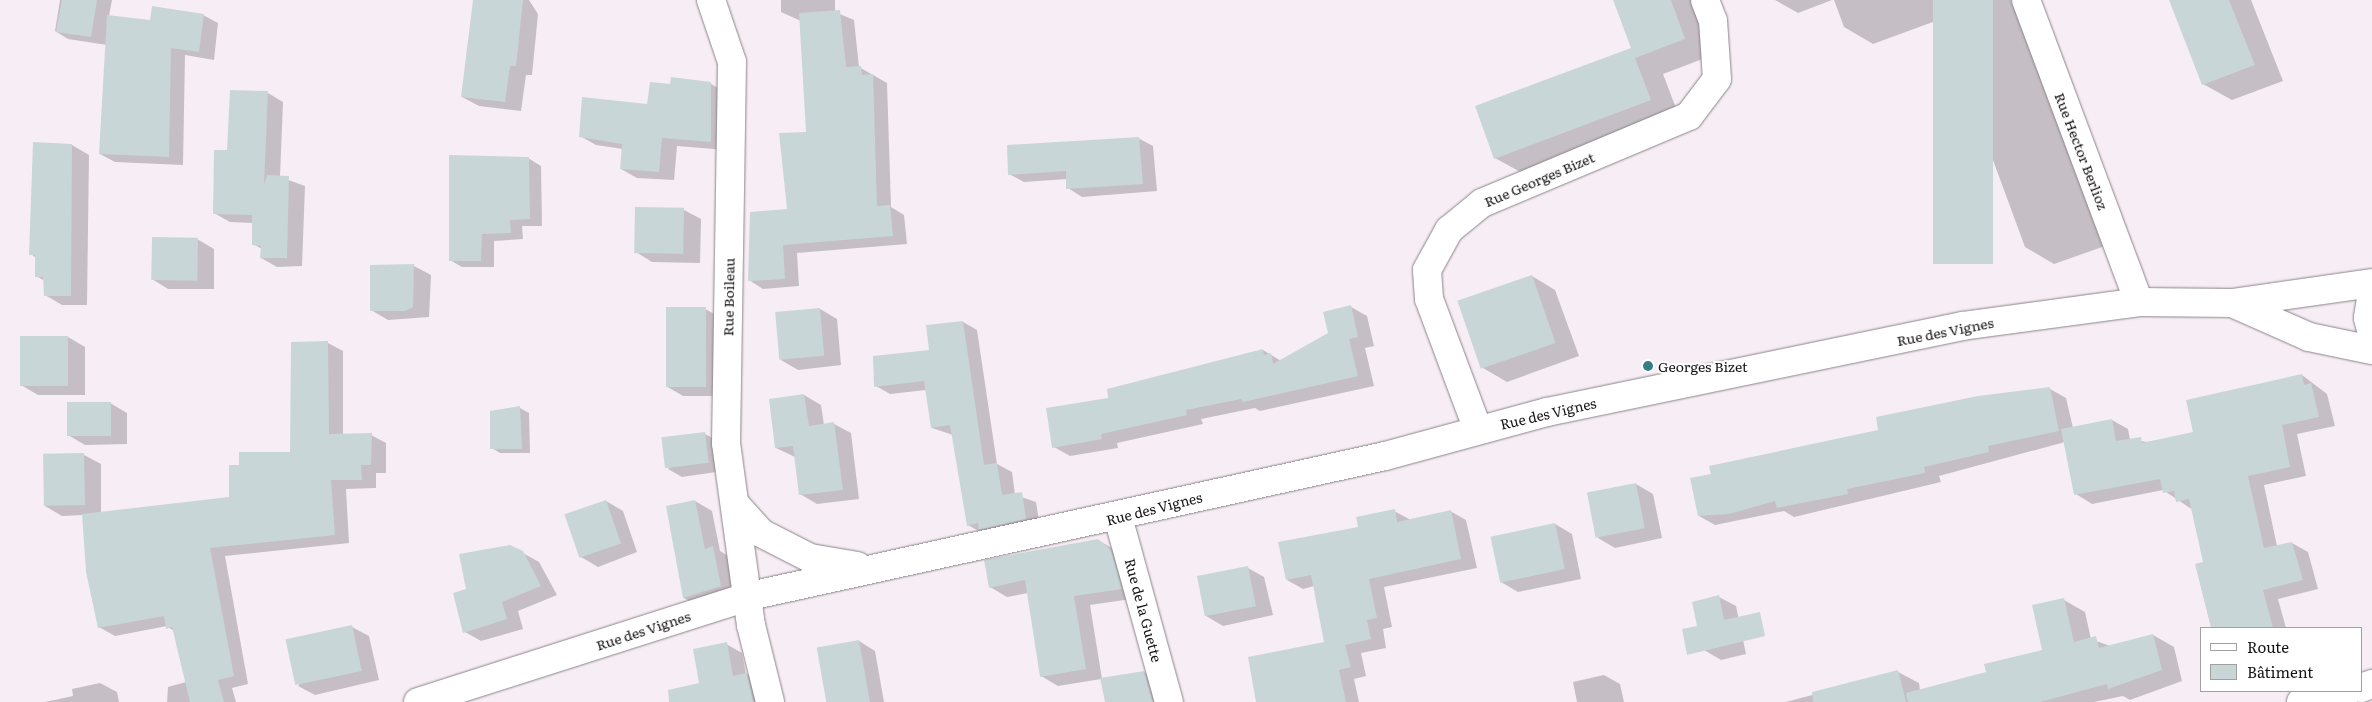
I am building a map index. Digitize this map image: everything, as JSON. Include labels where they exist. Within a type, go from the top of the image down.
[{"type":"street","name":"Rue Boileau","points":[[711,0],[732,62],[726,443],[750,596],[751,625],[770,702]]},
{"type":"street","name":"Rue Georges Bizet","points":[[1478,430],[1429,298],[1427,270],[1449,230],[1482,203],[1689,116],[1716,78],[1713,21],[1705,0]]},
{"type":"street","name":"Rue Hector Berlioz","points":[[2026,0],[2139,302]]},
{"type":"street","name":"Rue des Vignes","points":[[418,702],[750,596],[1118,517],[1384,456],[1478,430],[1962,326],[2139,302],[2232,303],[2372,283]]},
{"type":"street","points":[[2372,292],[2368,318],[2372,334]]},
{"type":"street","name":"Rue des Vignes","points":[[2232,303],[2309,337],[2372,350]]},
{"type":"street","name":"Rue des Vignes","points":[[737,506],[761,534],[810,558],[871,569]]},
{"type":"street","name":"Rue de la Guette","points":[[1118,517],[1169,702]]},
{"type":"street","points":[[2301,702],[2344,692]]},
{"type":"building","points":[[62,0],[97,0],[91,37],[56,32]]},
{"type":"building","points":[[473,0],[523,0],[516,66],[510,66],[505,102],[461,97]]},
{"type":"building","points":[[1613,0],[1671,0],[1685,39],[1635,58],[1651,100],[1494,159],[1475,106],[1631,48]]},
{"type":"building","points":[[1933,0],[1993,0],[1993,264],[1933,264]]},
{"type":"building","points":[[2169,0],[2229,0],[2255,65],[2202,85]]},
{"type":"building","points":[[152,6],[204,14],[199,52],[171,48],[169,157],[99,154],[107,15],[150,20]]},
{"type":"building","points":[[840,10],[846,67],[861,66],[862,75],[873,74],[877,206],[890,205],[893,236],[783,245],[785,279],[748,281],[750,212],[787,209],[779,133],[806,132],[799,13]]},
{"type":"building","points":[[671,77],[711,82],[711,142],[662,138],[659,172],[620,169],[622,144],[579,137],[582,97],[647,104],[650,82],[670,84]]},
{"type":"building","points":[[230,90],[268,91],[264,185],[267,175],[289,176],[287,258],[260,258],[261,246],[252,245],[252,215],[213,214],[214,150],[227,150]]},
{"type":"building","points":[[1139,137],[1143,184],[1066,189],[1066,171],[1008,175],[1007,145]]},
{"type":"building","points":[[33,142],[72,144],[71,296],[44,296],[43,277],[35,277],[35,255],[29,255]]},
{"type":"building","points":[[449,155],[529,157],[530,219],[510,220],[511,233],[482,234],[481,261],[449,261]]},
{"type":"building","points":[[635,207],[684,208],[683,254],[634,253]]},
{"type":"building","points":[[152,237],[198,238],[197,281],[151,280]]},
{"type":"building","points":[[414,264],[413,307],[405,311],[370,311],[370,265]]},
{"type":"building","points":[[1532,275],[1555,343],[1481,369],[1457,301]]},
{"type":"building","points":[[1351,305],[1358,337],[1349,339],[1358,376],[1243,402],[1241,399],[1186,410],[1187,415],[1101,434],[1102,439],[1052,448],[1046,408],[1108,398],[1107,389],[1263,349],[1264,355],[1271,353],[1273,364],[1328,333],[1323,312]]},
{"type":"building","points":[[666,307],[706,307],[706,387],[666,387]]},
{"type":"building","points":[[820,308],[824,356],[779,360],[775,312]]},
{"type":"building","points":[[963,321],[984,465],[997,463],[1002,495],[1022,492],[1026,519],[979,530],[978,523],[967,526],[950,425],[931,428],[924,381],[874,387],[873,356],[929,350],[926,325]]},
{"type":"building","points":[[20,336],[68,336],[68,386],[20,386]]},
{"type":"building","points":[[328,341],[329,434],[372,433],[371,465],[361,465],[362,480],[331,480],[335,535],[210,548],[234,676],[218,680],[224,702],[190,702],[172,627],[166,629],[164,616],[98,628],[86,572],[82,514],[229,497],[229,465],[239,465],[239,452],[290,452],[291,342]]},
{"type":"building","points":[[2302,374],[2304,385],[2311,383],[2319,417],[2282,425],[2290,467],[2248,476],[2264,548],[2292,542],[2303,580],[2263,590],[2273,627],[2211,627],[2195,564],[2203,562],[2189,499],[2176,502],[2174,491],[2163,493],[2160,479],[2074,495],[2061,429],[2112,419],[2116,441],[2141,437],[2142,443],[2193,432],[2186,400]]},
{"type":"building","points":[[2050,387],[2059,431],[1988,446],[1989,452],[1924,467],[1925,473],[1847,489],[1848,494],[1777,508],[1775,501],[1729,514],[1698,516],[1690,478],[1711,474],[1709,466],[1878,430],[1876,417],[1978,396]]},
{"type":"building","points":[[804,394],[809,426],[834,422],[843,490],[799,495],[793,446],[775,448],[769,399]]},
{"type":"building","points":[[67,402],[111,402],[111,436],[67,436]]},
{"type":"building","points":[[520,406],[522,449],[490,449],[490,411]]},
{"type":"building","points":[[705,432],[709,463],[665,468],[661,437]]},
{"type":"building","points":[[84,453],[85,505],[44,506],[43,454]]},
{"type":"building","points":[[1636,483],[1645,528],[1596,538],[1587,493]]},
{"type":"building","points":[[606,500],[621,543],[579,558],[564,514]]},
{"type":"building","points":[[695,500],[705,549],[713,546],[721,586],[683,598],[666,506]]},
{"type":"building","points":[[1395,509],[1397,522],[1451,510],[1461,559],[1369,579],[1377,618],[1367,620],[1371,639],[1345,645],[1351,667],[1339,670],[1346,702],[1256,702],[1248,657],[1324,642],[1311,575],[1286,580],[1278,542],[1358,527],[1356,517]]},
{"type":"building","points":[[1555,523],[1565,569],[1500,583],[1490,537]]},
{"type":"building","points":[[1098,539],[1111,550],[1122,589],[1074,596],[1086,669],[1040,677],[1025,580],[989,588],[984,560]]},
{"type":"building","points":[[510,545],[523,551],[541,586],[502,602],[507,619],[463,633],[453,593],[466,589],[459,554]]},
{"type":"building","points":[[1248,566],[1256,606],[1205,616],[1197,576]]},
{"type":"building","points":[[1719,595],[1724,620],[1760,612],[1765,636],[1687,655],[1682,629],[1697,626],[1692,602]]},
{"type":"building","points":[[2064,598],[2074,642],[2096,636],[2099,648],[2153,634],[2162,670],[2108,689],[2107,684],[2040,702],[1908,702],[1906,693],[1986,672],[1984,664],[2042,650],[2032,605]]},
{"type":"building","points":[[352,625],[362,671],[295,685],[285,639]]},
{"type":"building","points":[[859,640],[870,702],[826,702],[817,647]]},
{"type":"building","points":[[727,642],[733,676],[747,673],[753,702],[669,702],[668,690],[699,683],[693,649]]},
{"type":"building","points":[[1898,670],[1906,702],[1813,702],[1812,692]]},
{"type":"building","points":[[1144,671],[1153,702],[1105,702],[1100,678]]},
{"type":"place","name":"Georges Bizet","points":[[1648,366]]}]
